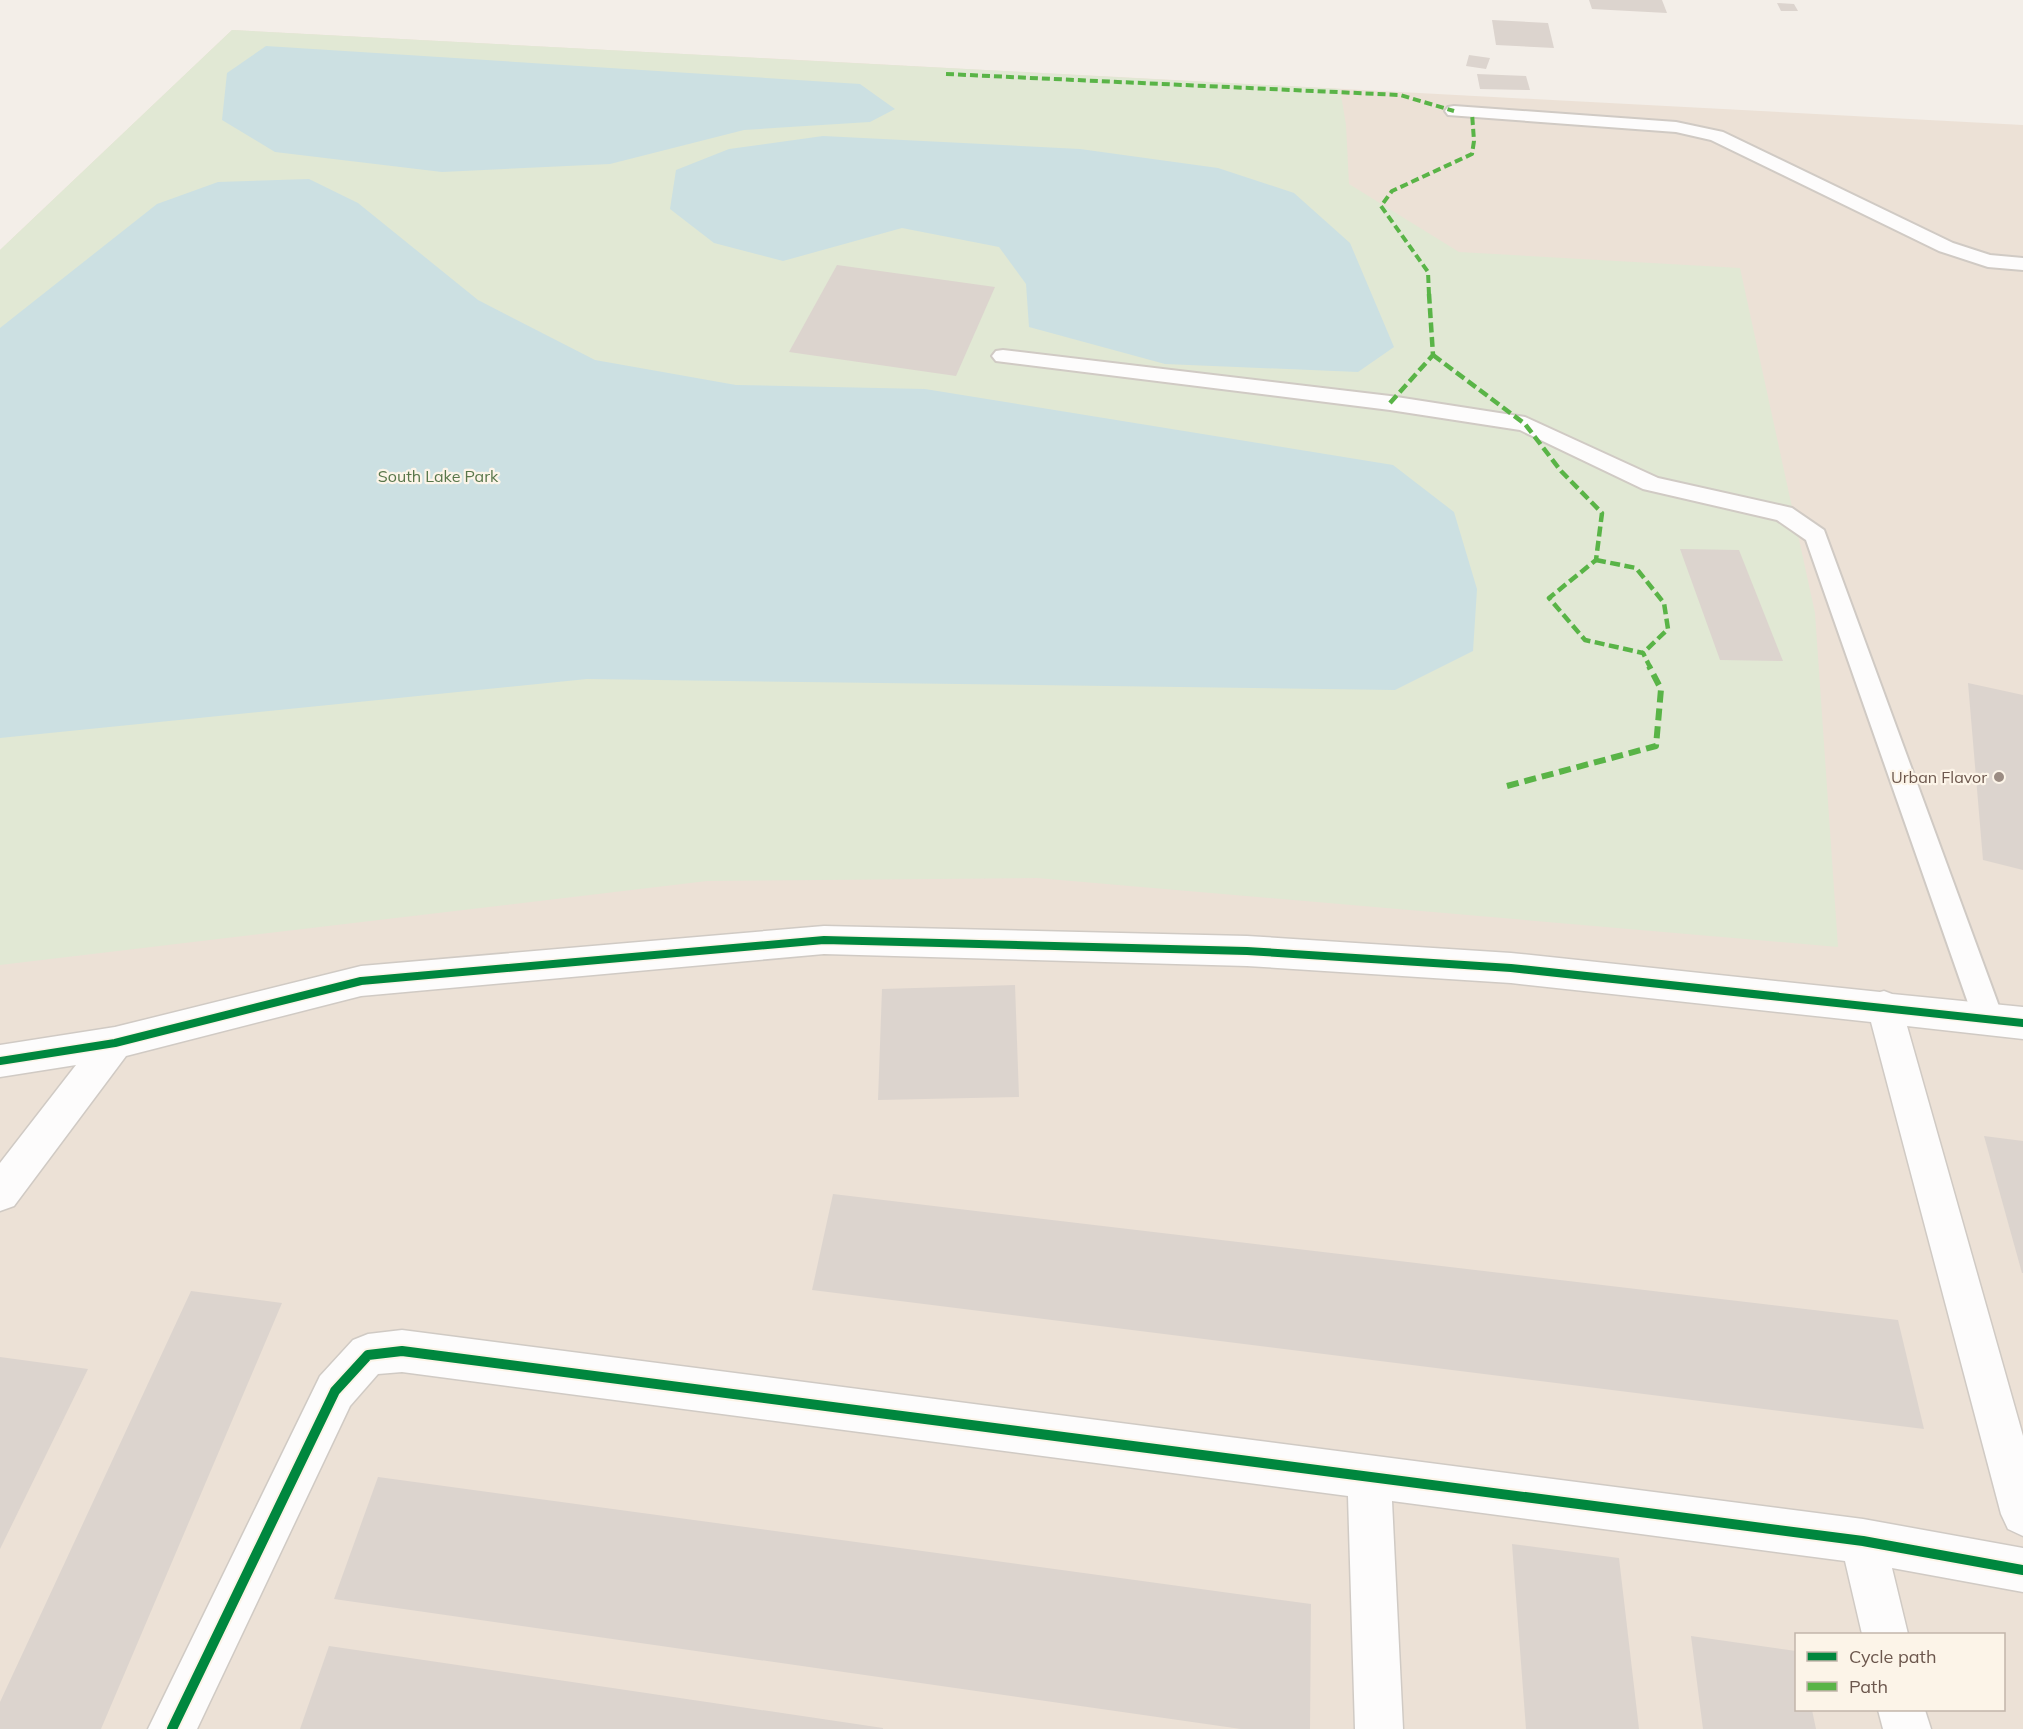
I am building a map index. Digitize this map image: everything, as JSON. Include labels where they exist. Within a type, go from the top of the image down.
[{"type":"street","points":[[0,1061],[115,1043],[361,981],[824,939],[1247,951],[1476,965],[1884,1006],[2023,1023]]},
{"type":"street","points":[[1884,1006],[2023,1514]]},
{"type":"street","points":[[0,1193],[115,1043]]},
{"type":"street","points":[[172,1729],[334,1391],[368,1355],[402,1351],[1863,1540],[2023,1570]]},
{"type":"street","points":[[1369,1476],[1379,1729]]},
{"type":"street","points":[[1863,1540],[1885,1633]]},
{"type":"street","points":[[1902,1711],[1907,1729]]},
{"type":"lane","points":[[1454,111],[1676,127],[1717,136],[1946,247],[1988,261],[2023,264]]},
{"type":"lane","points":[[1003,356],[1390,403],[1525,424],[1651,484],[1784,514],[1808,530],[1816,536],[1989,1020]]},
{"type":"shaded area","points":[[232,30],[2023,125],[2023,1729],[0,1729],[0,250]]},
{"type":"shaded area","points":[[266,46],[860,84],[895,109],[870,122],[744,130],[610,164],[442,172],[275,152],[222,120],[227,73]]},
{"type":"shaded area","points":[[823,136],[1080,149],[1218,168],[1294,193],[1350,243],[1394,347],[1358,372],[1165,364],[1029,327],[1026,284],[999,247],[902,228],[783,261],[714,243],[670,209],[676,170],[729,149]]},
{"type":"shaded area","points":[[309,179],[358,203],[478,300],[595,360],[736,385],[925,389],[1393,465],[1454,512],[1477,589],[1473,651],[1395,690],[587,679],[0,738],[0,328],[157,204],[218,182]]},
{"type":"green space","name":"South Lake Park","points":[[232,30],[1340,89],[1346,125],[1349,184],[1459,252],[1740,268],[1815,613],[1838,947],[1037,878],[707,881],[0,965],[0,250]]},
{"type":"building","points":[[1589,0],[1662,0],[1667,13],[1592,9]]},
{"type":"building","points":[[1777,3],[1794,4],[1798,11],[1781,11]]},
{"type":"building","points":[[1492,20],[1548,23],[1554,48],[1496,45]]},
{"type":"building","points":[[1469,55],[1490,58],[1486,69],[1466,66]]},
{"type":"building","points":[[1477,74],[1526,76],[1530,90],[1480,89]]},
{"type":"building","points":[[837,265],[995,287],[956,376],[789,352]]},
{"type":"building","points":[[1680,549],[1739,550],[1783,661],[1720,660]]},
{"type":"building","name":"Urban Flavor","points":[[1968,683],[2023,695],[2023,870],[1983,860]]},
{"type":"building","points":[[1015,985],[1019,1097],[878,1100],[882,989]]},
{"type":"building","points":[[1984,1136],[2023,1141],[2023,1273],[2022,1273]]},
{"type":"building","points":[[833,1194],[1898,1320],[1924,1429],[812,1290]]},
{"type":"building","points":[[191,1291],[282,1303],[101,1729],[0,1729],[0,1702]]},
{"type":"building","points":[[0,1357],[88,1369],[0,1549]]},
{"type":"building","points":[[378,1477],[1311,1604],[1310,1729],[1241,1729],[334,1599]]},
{"type":"building","points":[[1512,1544],[1619,1558],[1639,1729],[1526,1729]]},
{"type":"building","points":[[1691,1636],[1795,1651],[1795,1711],[1812,1711],[1816,1729],[1703,1729]]},
{"type":"building","points":[[329,1646],[883,1728],[883,1729],[300,1729]]},
{"type":"marked path","points":[[946,74],[1400,95],[1454,111]]},
{"type":"marked path","points":[[1390,403],[1433,355],[1428,272],[1381,206],[1392,191],[1472,154],[1474,141],[1472,113]]},
{"type":"marked path","points":[[1433,355],[1525,424],[1561,471],[1602,513],[1596,560],[1549,598],[1585,640],[1643,653],[1661,689],[1656,746],[1507,786]]},
{"type":"marked path","points":[[1596,560],[1636,568],[1664,603],[1668,629],[1643,653]]},
{"type":"cycle path","points":[[0,1061],[115,1043],[361,981],[824,940],[1247,951],[1511,968],[2023,1023]]},
{"type":"cycle path","points":[[172,1729],[335,1391],[368,1355],[402,1351],[1863,1541],[2023,1570]]},
{"type":"place","name":"Urban Flavor","points":[[1999,777]]}]
